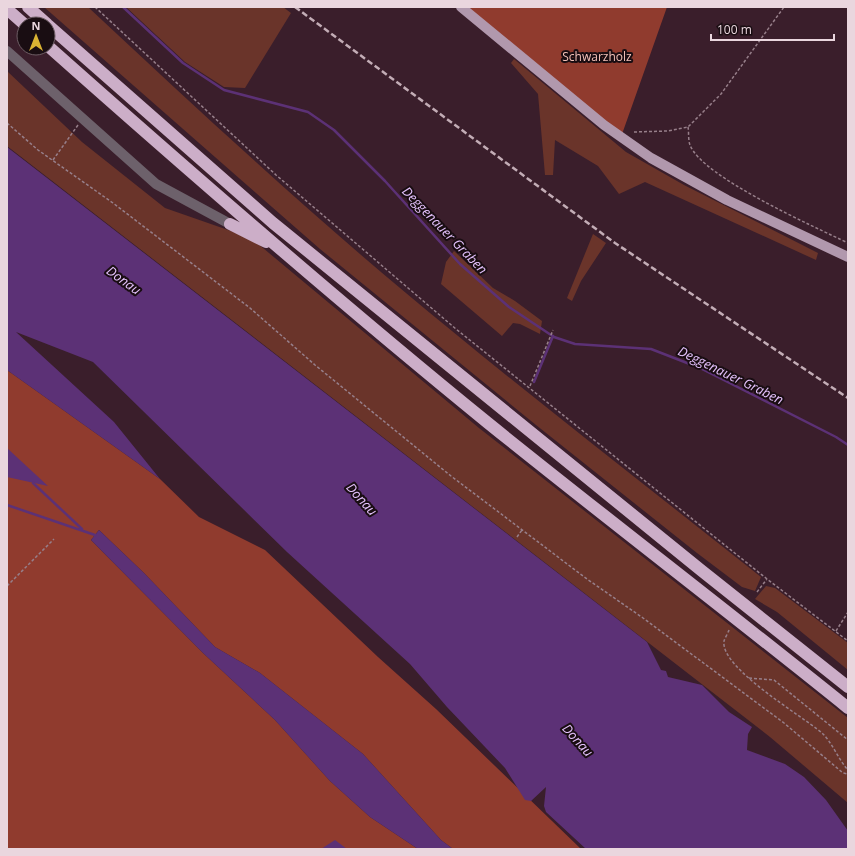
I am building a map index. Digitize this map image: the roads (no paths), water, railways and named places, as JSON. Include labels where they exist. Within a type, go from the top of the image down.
[{"type":"highway","points":[[28,7],[39,16]]},
{"type":"highway","points":[[7,9],[16,17]]},
{"type":"highway","points":[[56,31],[273,223],[848,687]]},
{"type":"highway","points":[[56,53],[170,155],[275,245],[488,422],[848,708]]},
{"type":"highway","points":[[230,224],[259,240],[275,245]]},
{"type":"main road","points":[[461,7],[604,125],[651,158],[727,200],[848,257]]},
{"type":"lane","points":[[7,51],[156,184],[230,224]]},
{"type":"water","name":"Donau","points":[[7,147],[647,642],[661,670],[666,671],[668,677],[702,685],[729,712],[752,727],[748,734],[747,750],[785,764],[804,777],[826,800],[848,831],[848,849],[586,849],[546,812],[544,806],[546,787],[531,801],[525,800],[505,768],[447,707],[410,664],[287,552],[93,362],[16,332],[114,422],[160,479],[7,370]]},
{"type":"water","points":[[7,448],[48,486],[7,477]]},
{"type":"water","points":[[99,530],[144,573],[215,647],[260,673],[363,754],[441,840],[453,849],[418,849],[370,817],[330,781],[275,720],[203,653],[91,540]]},
{"type":"water","points":[[335,840],[347,849],[321,849]]},
{"type":"waterway","name":"Deggenauer Graben","points":[[123,7],[183,63],[224,90],[308,112],[334,130],[385,181],[460,264],[509,307],[554,337],[575,344],[651,349],[700,368],[836,437],[848,445]]},
{"type":"waterway","points":[[534,382],[553,336]]},
{"type":"waterway","points":[[33,483],[82,529]]},
{"type":"waterway","points":[[7,505],[95,535]]},
{"type":"railway","points":[[295,7],[615,243],[848,398]]},
{"type":"park label","name":"Schwarzholz","points":[[597,57]]}]
